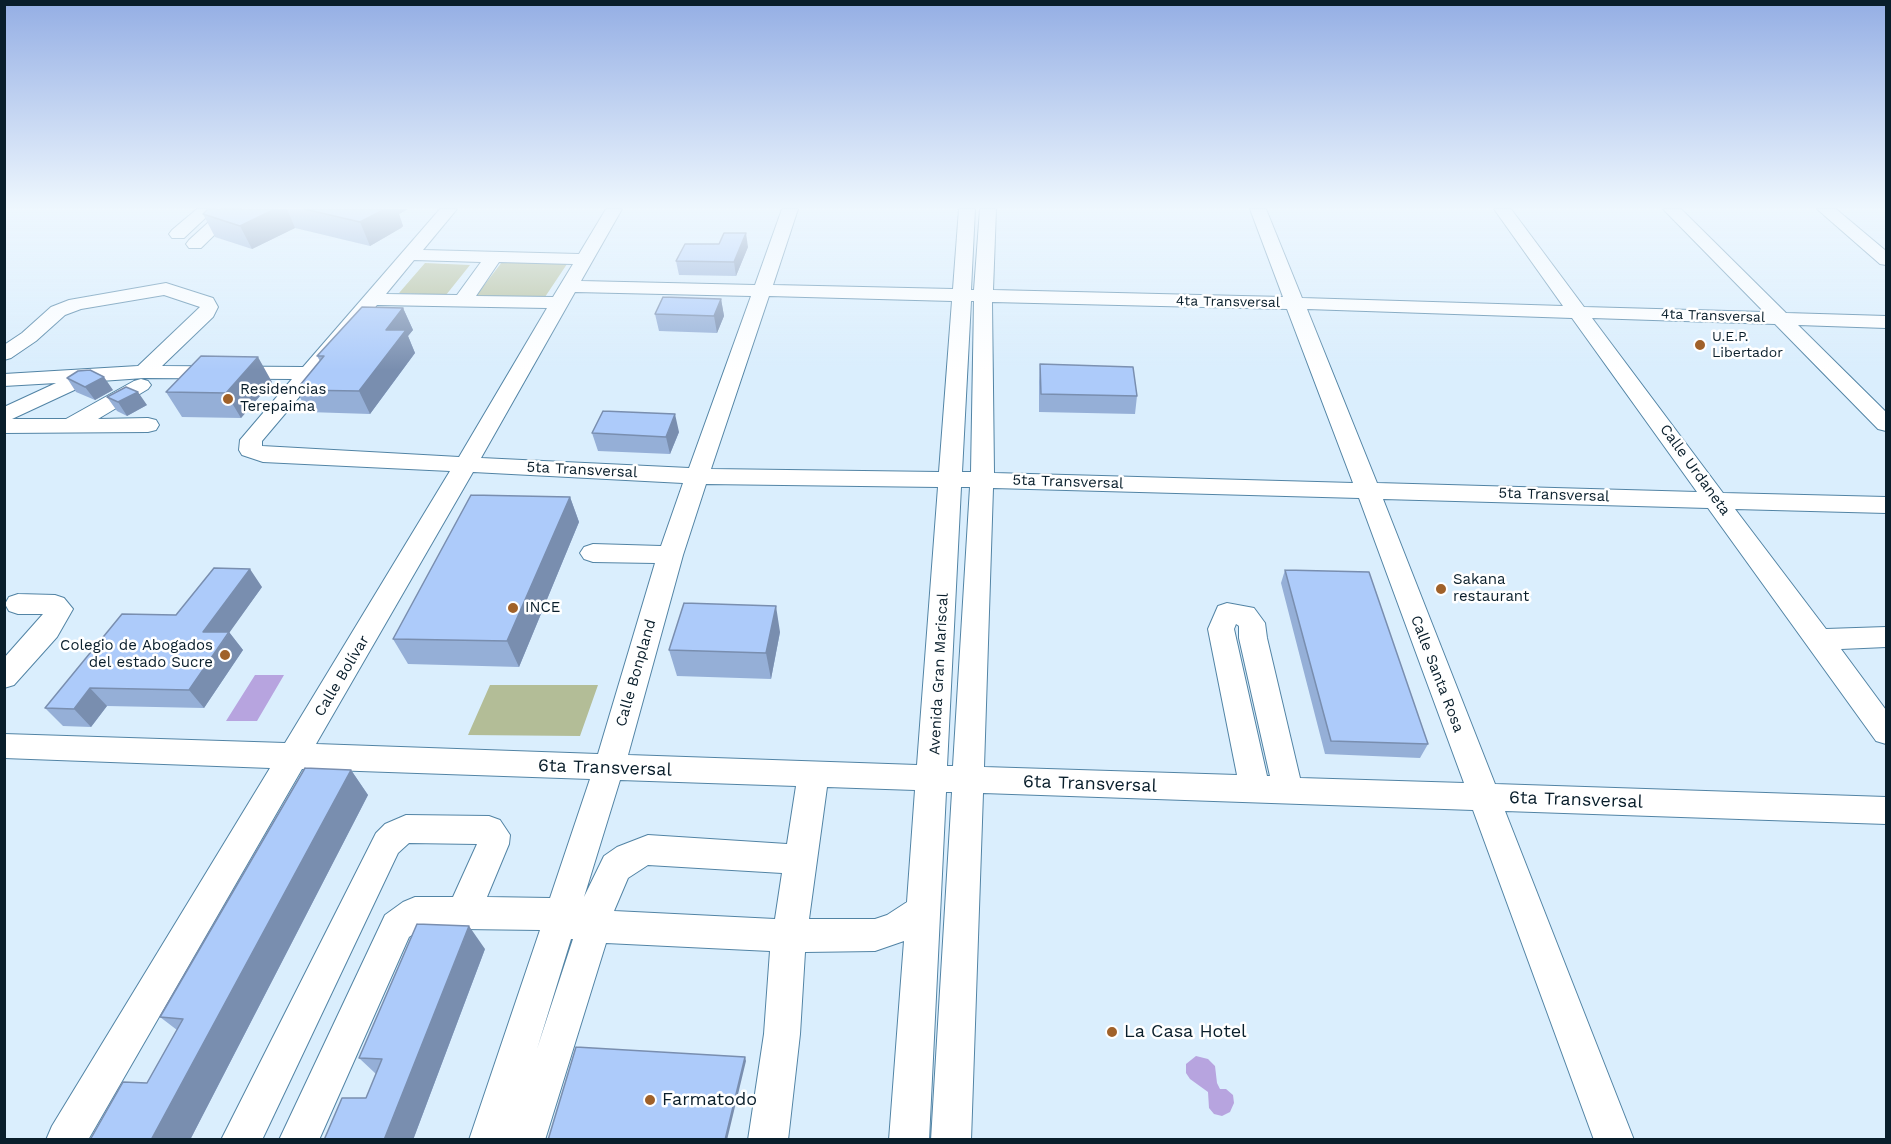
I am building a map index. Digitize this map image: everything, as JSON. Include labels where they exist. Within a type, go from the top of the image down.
[{"type":"street","points":[[11,382],[155,372],[309,373],[403,262]]},
{"type":"street","points":[[463,300],[490,262]]},
{"type":"street","name":"Calle Bolívar","points":[[66,1140],[466,464],[581,262]]},
{"type":"street","name":"Calle Bonpland","points":[[489,1140],[609,768],[670,555],[700,476],[773,262]]},
{"type":"street","name":"Avenida Gran Mariscal","points":[[951,1140],[966,780],[982,480],[970,262]]},
{"type":"street","name":"Avenida Gran Mariscal","points":[[909,1140],[950,480],[972,296],[978,262]]},
{"type":"street","name":"Calle Santa Rosa","points":[[1278,262],[1368,490],[1614,1140]]},
{"type":"street","name":"Calle Urdaneta","points":[[1541,262],[1887,732]]},
{"type":"street","points":[[1724,262],[1887,424]]},
{"type":"street","points":[[4,354],[29,338],[58,312],[76,304],[158,289],[166,289],[206,302],[209,307],[206,313],[155,372],[70,426]]},
{"type":"street","name":"4ta Transversal","points":[[372,298],[463,300],[563,294],[764,291],[1294,303],[1887,322]]},
{"type":"street","name":"5ta Transversal","points":[[309,373],[251,440],[250,450],[263,455],[700,476],[982,480],[1887,505]]},
{"type":"street","points":[[4,415],[90,375]]},
{"type":"street","points":[[4,426],[148,425]]},
{"type":"street","points":[[593,553],[670,555]]},
{"type":"street","points":[[4,677],[47,630],[60,609],[55,605],[18,604]]},
{"type":"street","points":[[1255,790],[1221,628],[1227,613],[1245,615],[1252,623],[1253,638],[1288,790]]},
{"type":"street","points":[[1818,640],[1887,637]]},
{"type":"street","name":"6ta Transversal","points":[[4,746],[1887,811]]},
{"type":"street","points":[[768,1140],[782,1034],[789,936],[813,775]]},
{"type":"street","points":[[241,1140],[387,843],[396,834],[406,829],[489,830],[494,835],[493,844],[463,913]]},
{"type":"street","points":[[525,1140],[594,926],[600,898],[616,867],[629,857],[648,850],[739,854],[801,860]]},
{"type":"street","points":[[298,1140],[397,926],[415,913],[463,913],[560,919],[594,926],[789,936],[874,935],[896,928],[924,910]]},
{"type":"green space","points":[[502,262],[567,264],[543,300],[475,297]]},
{"type":"green space","points":[[425,263],[470,265],[446,295],[399,293]]},
{"type":"green space","points":[[490,685],[598,685],[580,736],[468,735]]},
{"type":"shaded area","points":[[255,675],[284,675],[257,721],[226,721]]},
{"type":"shaded area","points":[[1196,1056],[1208,1059],[1215,1066],[1220,1089],[1226,1089],[1233,1095],[1234,1103],[1230,1112],[1222,1116],[1214,1114],[1209,1108],[1208,1092],[1190,1079],[1186,1073],[1186,1064]]},
{"type":"building","points":[[663,297],[721,299],[714,316],[655,314]]},
{"type":"building","points":[[362,307],[403,308],[386,330],[406,330],[359,391],[296,390],[324,356],[317,356]]},
{"type":"building","points":[[201,356],[258,357],[226,393],[166,392]]},
{"type":"building","points":[[1040,364],[1133,367],[1137,396],[1041,394]]},
{"type":"building","points":[[90,370],[104,377],[85,387],[67,378],[78,371]]},
{"type":"building","points":[[126,387],[138,392],[118,402],[107,397]]},
{"type":"building","points":[[603,411],[675,414],[666,437],[592,433]]},
{"type":"building","points":[[471,495],[570,497],[507,641],[393,639]]},
{"type":"building","points":[[214,568],[250,569],[203,632],[229,632],[189,690],[90,688],[74,709],[45,708],[122,614],[176,615]]},
{"type":"building","points":[[1285,570],[1369,572],[1428,744],[1331,741]]},
{"type":"building","points":[[684,603],[776,606],[766,653],[669,650]]},
{"type":"building","points":[[305,768],[351,770],[151,1140],[90,1140],[123,1082],[147,1083],[183,1019],[160,1017]]},
{"type":"building","points":[[417,924],[469,926],[384,1140],[324,1140],[342,1098],[366,1098],[382,1059],[359,1058]]},
{"type":"building","name":"Farmatodo","points":[[576,1047],[745,1057],[725,1140],[548,1140]]},
{"type":"place","name":"U.E.P. Libertador","points":[[1700,345]]},
{"type":"place","name":"Residencias Terepaima","points":[[228,399]]},
{"type":"place","name":"Sakana restaurant","points":[[1441,589]]},
{"type":"place","name":"INCE","points":[[513,608]]},
{"type":"place","name":"Colegio de Abogados del estado Sucre","points":[[225,655]]},
{"type":"place","name":"La Casa Hotel","points":[[1112,1032]]},
{"type":"place","name":"Farmatodo","points":[[650,1100]]}]
